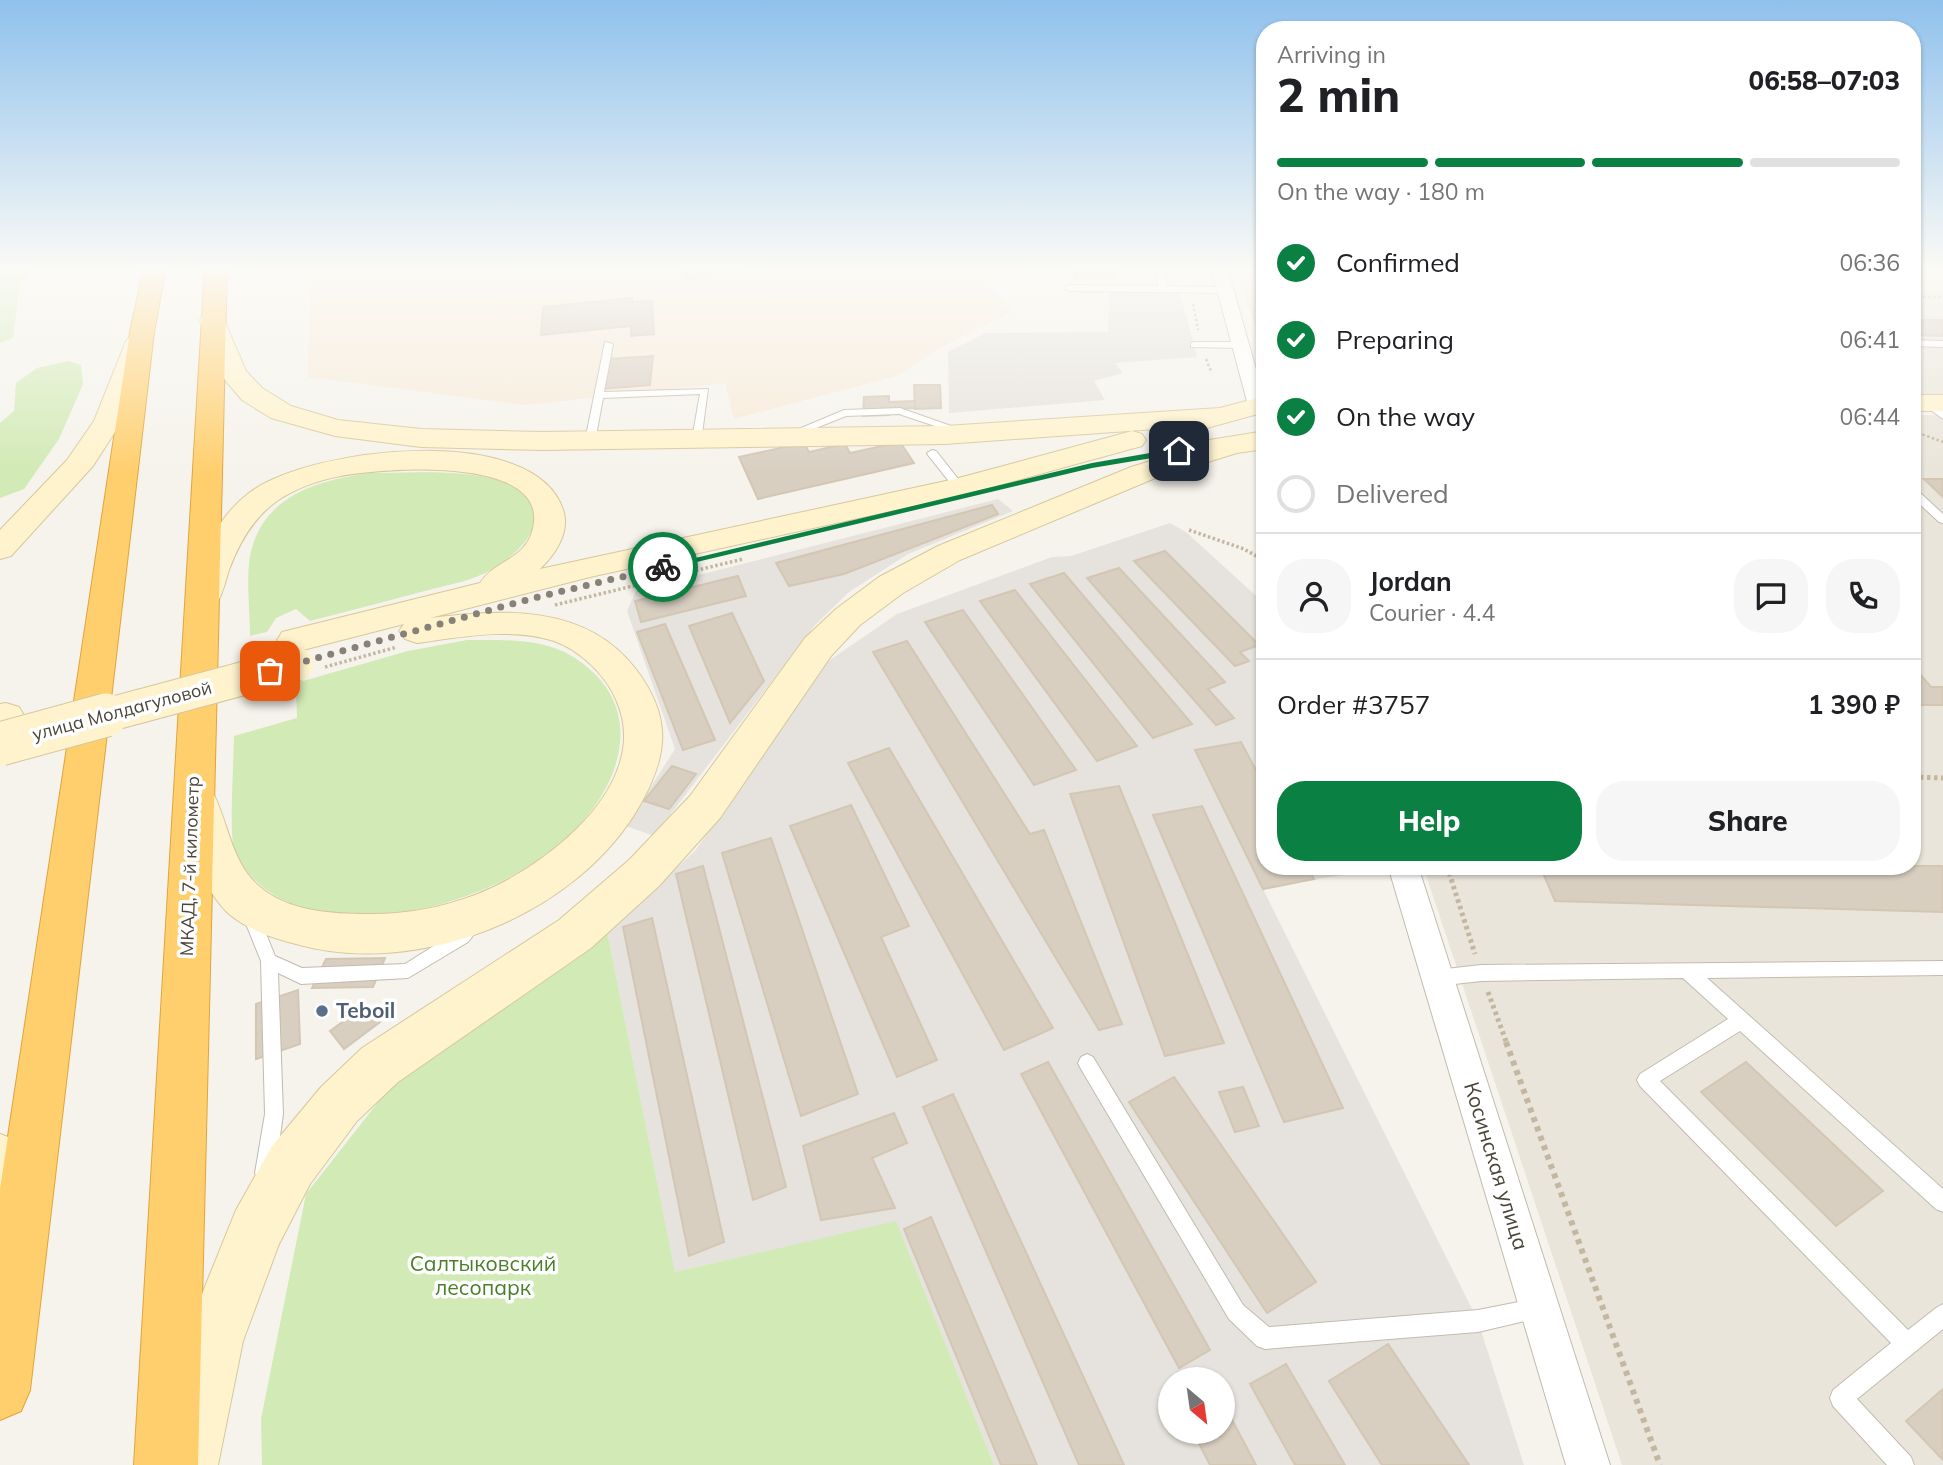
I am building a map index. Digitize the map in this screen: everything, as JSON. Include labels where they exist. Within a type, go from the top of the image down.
[{"type":"highway","points":[[3,1369],[142,335]]},
{"type":"highway","name":"МКАД, 7-й километр","points":[[166,1465],[211,335]]},
{"type":"main road","points":[[0,549],[78,466],[100,432],[124,383],[141,335]]},
{"type":"main road","points":[[217,335],[234,374],[252,394],[281,412],[335,429],[421,438],[590,441],[968,433],[1246,434]]},
{"type":"main road","points":[[1246,434],[1256,401]]},
{"type":"main road","name":"улица Молдагуловой","points":[[1246,434],[1256,401]]},
{"type":"main road","points":[[186,1465],[213,1341],[256,1230],[291,1165],[339,1104],[380,1065],[575,934],[644,873],[705,807],[818,647],[832,620],[949,553],[1142,473],[1246,434]]},
{"type":"main road","name":"улица Молдагуловой","points":[[415,628],[590,567],[959,487],[1246,434]]},
{"type":"main road","name":"улица Молдагуловой","points":[[2,726],[305,657],[530,599],[1092,465],[1246,434]]},
{"type":"main road","points":[[201,606],[216,557],[238,522],[259,500],[286,485],[352,465],[387,462],[477,464],[508,470],[529,481],[544,494],[551,510],[550,530],[539,551],[522,569],[415,628]]},
{"type":"main road","points":[[194,789],[216,859],[244,900],[279,920],[336,934],[400,933],[466,916],[527,891],[574,858],[611,816],[636,777],[645,740],[637,702],[618,669],[589,646],[557,630],[486,622],[415,628]]},
{"type":"main road","points":[[0,1160],[4,1183],[3,1369]]},
{"type":"street","points":[[1238,335],[1256,383]]},
{"type":"street","name":"Косинская улица","points":[[1406,875],[1588,1465]]},
{"type":"lane","points":[[1921,343],[1943,344]]},
{"type":"lane","points":[[590,441],[608,344]]},
{"type":"lane","points":[[1194,345],[1241,345]]},
{"type":"lane","points":[[598,395],[705,391],[697,439]]},
{"type":"lane","points":[[932,453],[959,487]]},
{"type":"lane","points":[[1921,499],[1943,520]]},
{"type":"lane","points":[[244,900],[269,961],[274,1114],[256,1230]]},
{"type":"lane","points":[[269,961],[301,976],[408,971],[462,937],[495,905]]},
{"type":"lane","points":[[1437,978],[1481,973],[1943,968]]},
{"type":"lane","points":[[1687,971],[1943,1202]]},
{"type":"lane","points":[[1742,1020],[1646,1080],[1907,1344]]},
{"type":"lane","points":[[1087,1063],[1236,1312],[1265,1338],[1478,1321],[1541,1309]]},
{"type":"lane","points":[[1903,1465],[1842,1398],[1943,1315]]},
{"type":"path","points":[[1921,434],[1943,442]]},
{"type":"path","points":[[1189,530],[1256,556]]},
{"type":"path","points":[[553,605],[755,556]]},
{"type":"path","points":[[305,657],[415,628]]},
{"type":"path","points":[[1921,777],[1943,778]]},
{"type":"path","points":[[1450,875],[1481,973],[1660,1465]]},
{"type":"shaded area","points":[[309,335],[964,335],[896,376],[734,419],[725,383],[526,405],[308,377]]},
{"type":"shaded area","points":[[980,335],[1191,335],[1197,357],[1115,363],[1123,373],[1094,381],[1105,400],[949,413],[948,352]]},
{"type":"shaded area","points":[[1921,335],[1943,335],[1943,395],[1921,394]]},
{"type":"shaded area","points":[[1921,415],[1943,415],[1943,1465],[1622,1465],[1426,875],[1921,875]]},
{"type":"shaded area","points":[[998,499],[1013,511],[908,554],[849,592],[815,625],[654,836],[626,826],[675,749],[627,611],[636,591]]},
{"type":"shaded area","points":[[1170,523],[1186,532],[1256,596],[1256,875],[1340,875],[1263,889],[1478,1321],[1524,1465],[994,1465],[896,1222],[675,1272],[607,931],[695,851],[827,662],[897,614],[1052,557],[1071,556]]},
{"type":"green space","points":[[0,335],[13,335],[13,338],[0,343]]},
{"type":"green space","points":[[68,361],[81,365],[83,384],[59,439],[24,489],[0,498],[0,423],[14,411],[16,383],[37,368]]},
{"type":"green space","points":[[438,472],[493,479],[515,487],[530,499],[535,518],[534,526],[512,555],[476,577],[310,621],[296,609],[276,618],[267,632],[250,636],[250,556],[256,536],[266,519],[279,505],[311,487],[369,473]]},
{"type":"green space","points":[[467,640],[520,641],[558,649],[596,675],[612,698],[620,723],[619,748],[612,774],[599,799],[582,822],[543,857],[506,879],[466,896],[424,909],[366,918],[302,907],[261,886],[241,862],[234,847],[234,736],[297,718],[296,683],[408,651]]},
{"type":"green space","name":"Салтыковский лесопарк","points":[[607,931],[675,1272],[896,1221],[994,1465],[262,1465],[261,1419],[306,1194],[397,1078]]},
{"type":"building","points":[[653,356],[650,385],[602,389],[607,359]]},
{"type":"building","points":[[914,385],[940,385],[941,408],[915,409]]},
{"type":"building","points":[[889,396],[889,402],[915,401],[915,408],[889,409],[889,415],[863,416],[864,397]]},
{"type":"building","points":[[900,442],[914,463],[758,499],[739,457],[804,443],[809,452],[845,444],[850,453]]},
{"type":"building","points":[[1924,479],[1943,479],[1943,497]]},
{"type":"building","points":[[992,505],[998,514],[844,574],[789,586],[776,563]]},
{"type":"building","points":[[1165,551],[1256,642],[1256,646],[1240,652],[1249,661],[1235,666],[1134,561]]},
{"type":"building","points":[[1119,568],[1225,682],[1208,689],[1234,718],[1216,725],[1087,578]]},
{"type":"building","points":[[1064,573],[1192,724],[1153,738],[1030,584]]},
{"type":"building","points":[[738,576],[746,596],[641,622],[635,601]]},
{"type":"building","points":[[1015,590],[1137,746],[1097,761],[980,601]]},
{"type":"building","points":[[963,610],[1076,770],[1034,785],[925,622]]},
{"type":"building","points":[[732,613],[764,681],[730,723],[689,626]]},
{"type":"building","points":[[665,624],[715,740],[683,750],[637,632]]},
{"type":"building","points":[[907,641],[1030,834],[1044,830],[1122,1024],[1099,1030],[873,652]]},
{"type":"building","points":[[1921,675],[1931,687],[1943,687],[1943,705],[1921,705]]},
{"type":"building","points":[[1241,742],[1256,770],[1256,875],[1195,750]]},
{"type":"building","points":[[889,748],[1053,1028],[1004,1050],[848,763]]},
{"type":"building","points":[[672,766],[696,774],[669,809],[644,801]]},
{"type":"building","points":[[1119,786],[1224,1043],[1165,1056],[1070,794]]},
{"type":"building","points":[[851,805],[909,926],[881,937],[937,1060],[897,1077],[790,826]]},
{"type":"building","points":[[1202,806],[1343,1108],[1284,1122],[1153,815]]},
{"type":"building","points":[[771,838],[858,1094],[801,1116],[722,853]]},
{"type":"building","points":[[703,866],[786,1187],[753,1200],[676,874]]},
{"type":"building","points":[[1921,866],[1943,866],[1943,912],[1555,901],[1544,875],[1921,875]]},
{"type":"building","points":[[1256,875],[1312,875],[1314,879],[1263,889]]},
{"type":"building","points":[[652,918],[724,1242],[689,1256],[623,927]]},
{"type":"building","points":[[385,958],[373,987],[312,988],[326,959]]},
{"type":"building","points":[[298,990],[300,1044],[256,1059],[256,1004]]},
{"type":"building","points":[[366,1005],[380,1022],[344,1049],[330,1031]]},
{"type":"building","points":[[1048,1062],[1210,1350],[1178,1367],[1021,1074]]},
{"type":"building","points":[[1746,1062],[1883,1191],[1836,1226],[1701,1092]]},
{"type":"building","points":[[1174,1077],[1316,1282],[1267,1313],[1129,1102]]},
{"type":"building","points":[[1243,1087],[1259,1126],[1235,1132],[1219,1092]]},
{"type":"building","points":[[953,1094],[1124,1465],[1079,1465],[923,1107]]},
{"type":"building","points":[[894,1113],[907,1143],[872,1158],[895,1208],[821,1220],[803,1146]]},
{"type":"building","points":[[931,1217],[1037,1465],[1001,1465],[904,1229]]},
{"type":"building","points":[[1388,1344],[1469,1465],[1382,1465],[1329,1381]]},
{"type":"building","points":[[1286,1364],[1345,1465],[1295,1465],[1250,1384]]},
{"type":"building","points":[[1943,1389],[1943,1460],[1906,1421]]},
{"type":"building","points":[[1236,1427],[1256,1465],[1210,1465],[1199,1444],[1236,1444]]},
{"type":"way so far","points":[[270,671],[530,599],[663,567]]},
{"type":"place","name":"Teboil","points":[[322,1011]]},
{"type":"route","points":[[663,567],[1092,465],[1179,451]]}]
